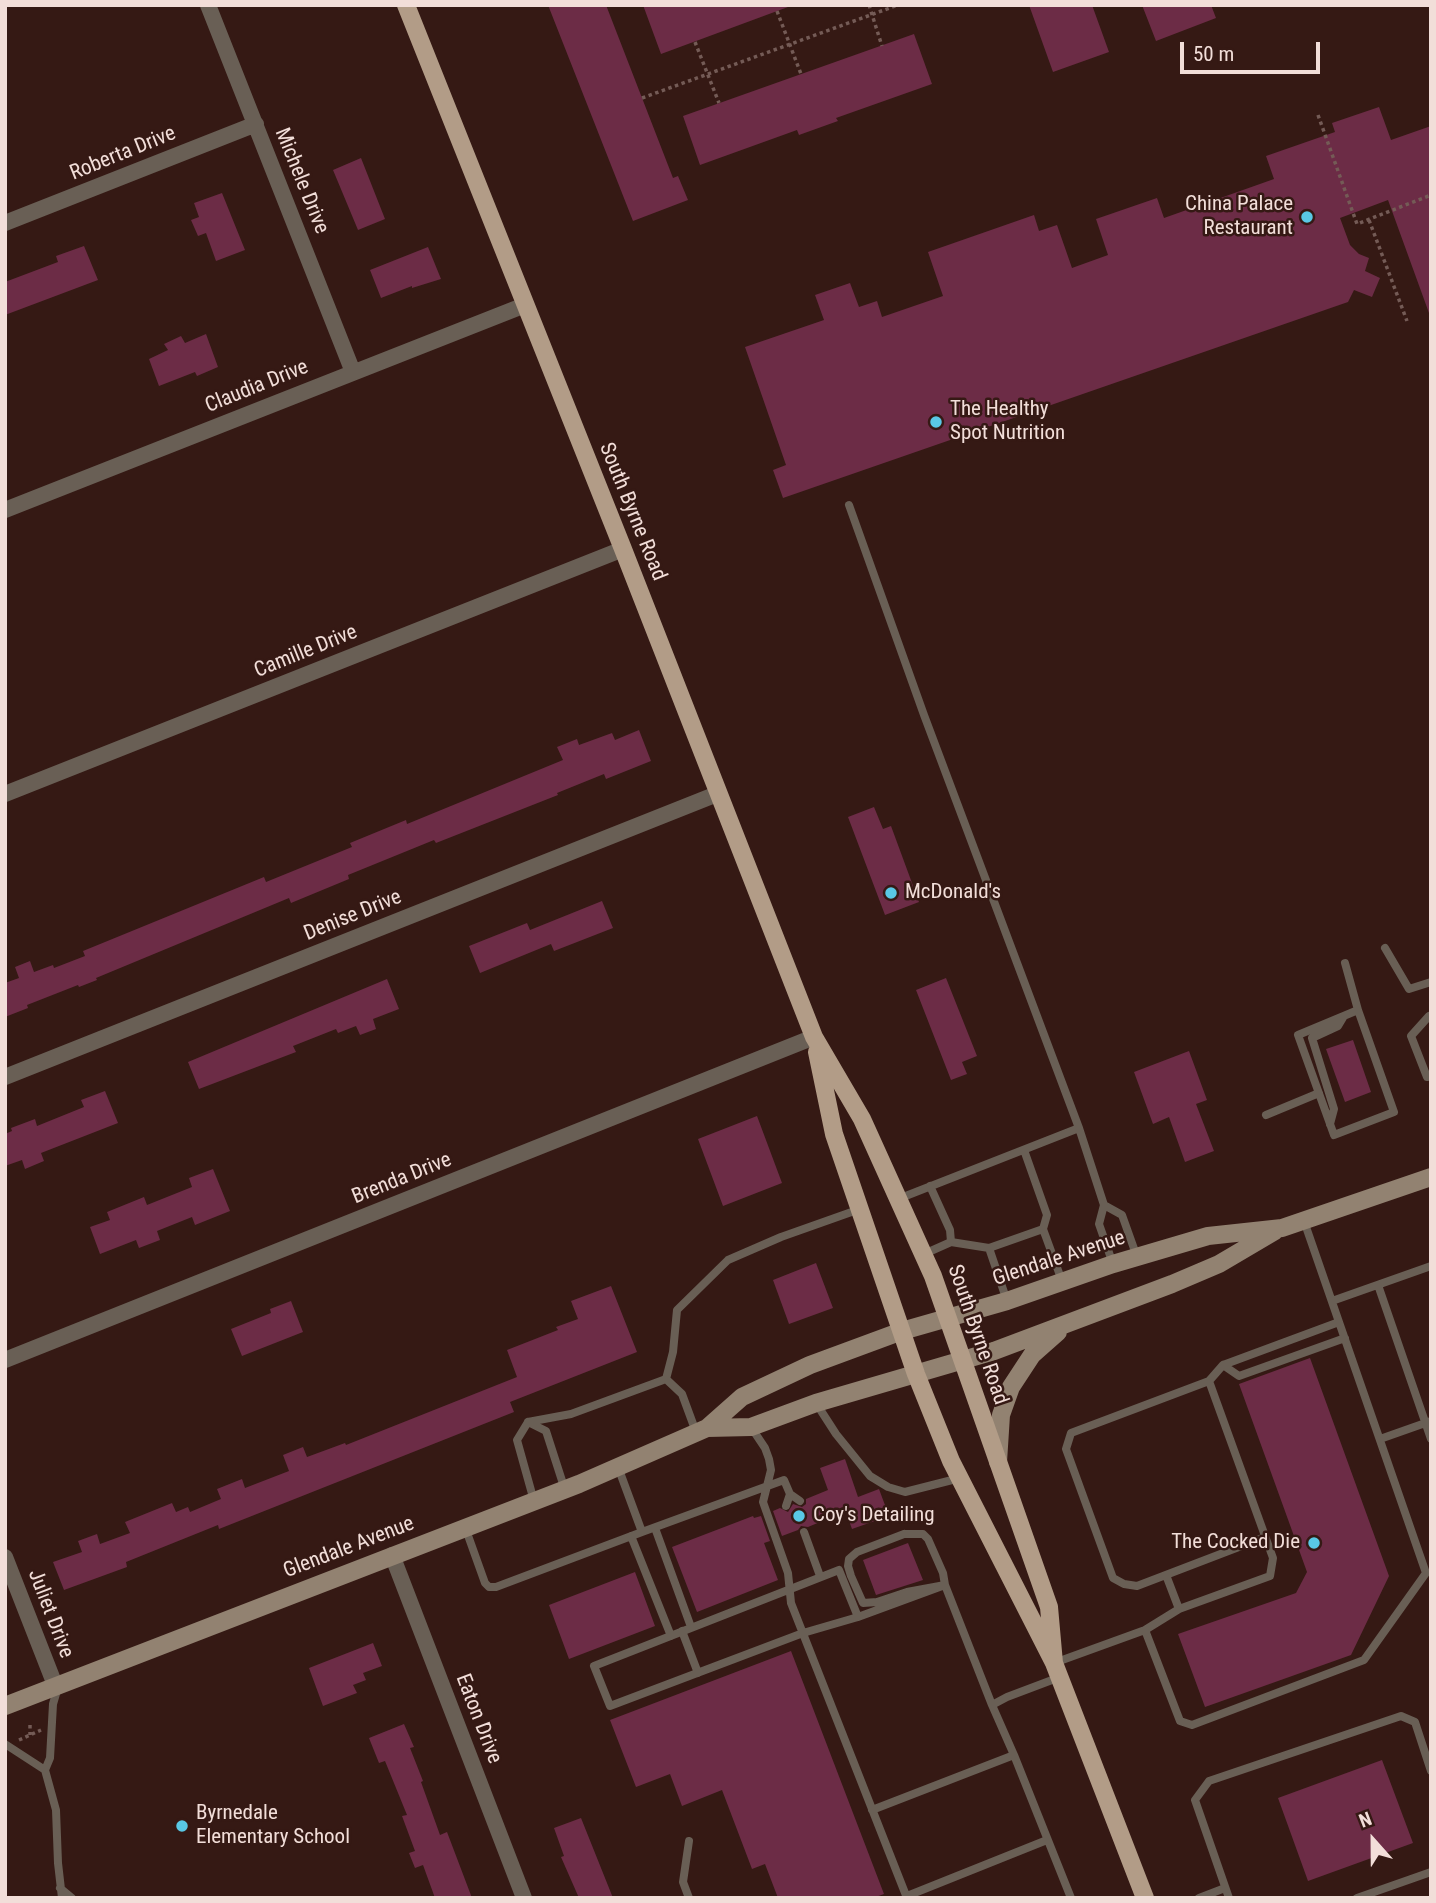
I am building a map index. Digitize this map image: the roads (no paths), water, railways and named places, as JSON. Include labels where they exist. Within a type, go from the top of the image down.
[{"type":"main road","name":"South Byrne Road","points":[[406,5],[814,1037],[862,1119],[924,1254],[1049,1607],[1057,1670]]},
{"type":"main road","name":"South Byrne Road","points":[[814,1037],[834,1134],[916,1374],[960,1478],[1057,1670],[1145,1898]]},
{"type":"main road","name":"Glendale Avenue","points":[[5,1706],[565,1490],[701,1430],[742,1397],[810,1365],[947,1316],[1007,1301],[1113,1264],[1208,1236],[1282,1228],[1431,1177]]},
{"type":"main road","name":"Glendale Avenue","points":[[701,1430],[751,1427],[816,1403],[994,1351],[1131,1301],[1219,1264],[1282,1228]]},
{"type":"main road","points":[[998,1464],[1001,1415],[1011,1387],[1032,1355],[1069,1323]]},
{"type":"street","name":"Michele Drive","points":[[208,5],[353,372]]},
{"type":"street","name":"Roberta Drive","points":[[7,217],[256,124]]},
{"type":"street","name":"Claudia Drive","points":[[5,510],[525,304]]},
{"type":"street","name":"Camille Drive","points":[[5,794],[623,549]]},
{"type":"street","name":"Denise Drive","points":[[5,1077],[717,794]]},
{"type":"street","name":"Brenda Drive","points":[[5,1360],[814,1037]]},
{"type":"street","name":"Eaton Drive","points":[[392,1555],[524,1898]]},
{"type":"street","name":"Juliet Drive","points":[[5,1557],[57,1684]]},
{"type":"lane","points":[[849,505],[924,715],[1079,1128],[1104,1205],[1100,1224],[1113,1264]]},
{"type":"lane","points":[[1385,948],[1409,989],[1431,982]]},
{"type":"lane","points":[[1345,963],[1358,1010],[1394,1112],[1334,1135],[1298,1035],[1358,1010]]},
{"type":"lane","points":[[1330,1124],[1335,1109],[1312,1038],[1338,1026],[1344,1016]]},
{"type":"lane","points":[[1429,1016],[1411,1036],[1427,1077],[1431,1076]]},
{"type":"lane","points":[[1266,1115],[1319,1093]]},
{"type":"lane","points":[[898,1199],[1079,1128]]},
{"type":"lane","points":[[1024,1150],[1047,1215],[1043,1229],[1062,1281]]},
{"type":"lane","points":[[930,1186],[950,1230],[951,1242]]},
{"type":"lane","points":[[1104,1205],[1122,1216],[1137,1257]]},
{"type":"lane","points":[[666,1379],[673,1352],[677,1310],[728,1260],[781,1237],[860,1209]]},
{"type":"lane","points":[[1304,1221],[1431,1585]]},
{"type":"lane","points":[[924,1254],[951,1242],[989,1248],[1043,1229]]},
{"type":"lane","points":[[989,1248],[1007,1301]]},
{"type":"lane","points":[[1332,1301],[1431,1266]]},
{"type":"lane","points":[[1378,1285],[1428,1422],[1431,1439]]},
{"type":"lane","points":[[1265,1537],[1137,1586],[1124,1584],[1113,1578],[1066,1449],[1071,1433],[1209,1381],[1223,1365],[1339,1322]]},
{"type":"lane","points":[[1223,1365],[1239,1376],[1345,1338]]},
{"type":"lane","points":[[534,1502],[517,1440],[528,1422],[571,1414],[666,1379]]},
{"type":"lane","points":[[666,1379],[682,1394],[701,1430]]},
{"type":"lane","points":[[992,1705],[1057,1670],[1145,1630],[1179,1609],[1270,1576],[1273,1558],[1209,1381]]},
{"type":"lane","points":[[816,1403],[836,1434],[870,1476],[888,1487],[905,1492],[960,1478]]},
{"type":"lane","points":[[528,1422],[546,1431],[565,1490]]},
{"type":"lane","points":[[1380,1439],[1428,1422]]},
{"type":"lane","points":[[751,1427],[769,1459],[771,1470],[763,1502],[788,1573],[791,1603],[907,1897],[1047,1840]]},
{"type":"lane","points":[[618,1467],[642,1532]]},
{"type":"lane","points":[[465,1527],[485,1583],[489,1587],[496,1587],[784,1479],[790,1494],[800,1501]]},
{"type":"lane","points":[[786,1506],[790,1494]]},
{"type":"lane","points":[[655,1528],[691,1627]]},
{"type":"lane","points":[[803,1530],[820,1576]]},
{"type":"lane","points":[[945,1585],[907,1591],[877,1602],[863,1603],[851,1576],[849,1559],[857,1552],[904,1534],[923,1534],[928,1539],[1071,1898]]},
{"type":"lane","points":[[631,1536],[671,1636]]},
{"type":"lane","points":[[859,1617],[839,1570],[594,1666],[610,1706],[803,1633],[859,1617],[945,1585]]},
{"type":"lane","points":[[1145,1630],[1180,1721],[1192,1725],[1364,1660],[1428,1572]]},
{"type":"lane","points":[[1166,1575],[1179,1609]]},
{"type":"lane","points":[[682,1631],[698,1673]]},
{"type":"lane","points":[[57,1684],[50,1758],[45,1770],[56,1810],[62,1898]]},
{"type":"lane","points":[[1229,1898],[1195,1800],[1209,1781],[1401,1716],[1415,1722],[1431,1772]]},
{"type":"lane","points":[[5,1744],[45,1770]]},
{"type":"lane","points":[[872,1810],[1014,1755]]},
{"type":"lane","points":[[689,1841],[683,1882],[689,1898]]},
{"type":"lane","points":[[1357,1898],[1431,1872]]},
{"type":"lane","points":[[60,1888],[72,1898]]},
{"type":"lane","points":[[1199,1898],[1225,1888]]},
{"type":"place","name":"China Palace Restaurant","points":[[1307,217]]},
{"type":"place","name":"The Healthy Spot Nutrition","points":[[936,422]]},
{"type":"place","name":"McDonald's","points":[[891,893]]},
{"type":"place","name":"Coy's Detailing","points":[[799,1516]]},
{"type":"place","name":"The Cocked Die","points":[[1314,1543]]},
{"type":"place","name":"Byrnedale Elementary School","points":[[182,1826]]}]
